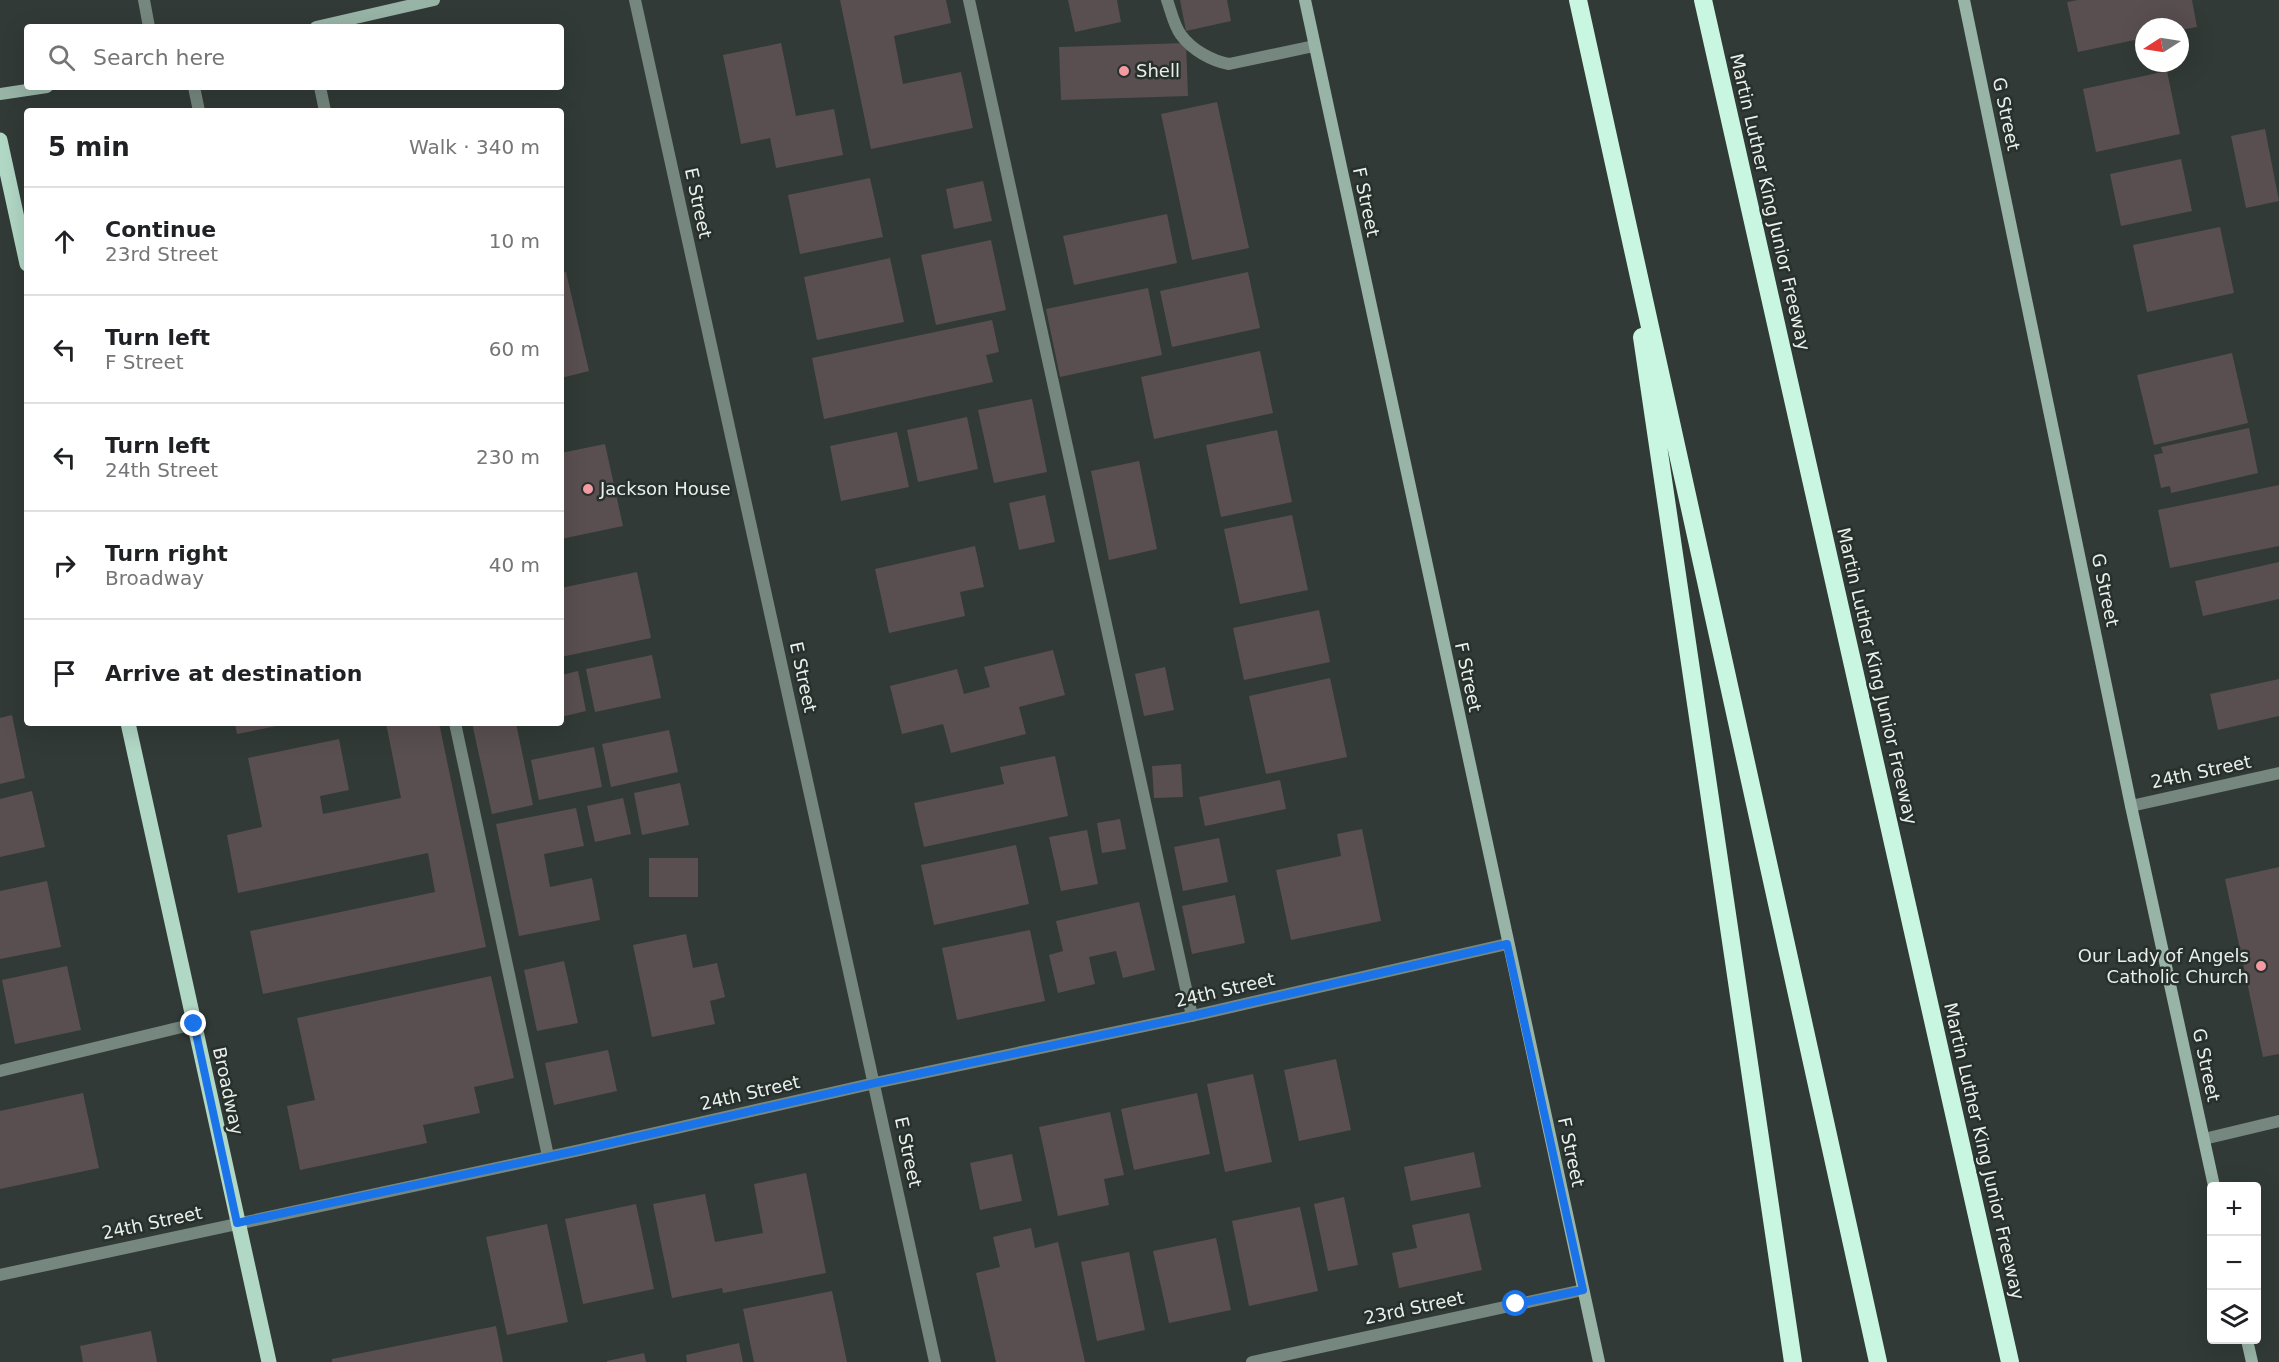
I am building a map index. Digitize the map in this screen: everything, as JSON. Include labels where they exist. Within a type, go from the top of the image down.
[{"type":"highway","points":[[1578,0],[1878,1362]]},
{"type":"highway","name":"Martin Luther King Junior Freeway","points":[[1703,0],[2010,1362]]},
{"type":"highway","points":[[1619,180],[1793,1362]]},
{"type":"main road","points":[[329,24],[434,0]]},
{"type":"main road","name":"F Street","points":[[1305,0],[1599,1362]]},
{"type":"main road","name":"G Street","points":[[1965,0],[2131,806],[2213,1182]]},
{"type":"main road","points":[[0,94],[27,90]]},
{"type":"main road","points":[[0,140],[24,250]]},
{"type":"main road","name":"Broadway","points":[[129,726],[269,1362]]},
{"type":"main road","points":[[2248,1344],[2252,1362]]},
{"type":"street","points":[[144,0],[148,24]]},
{"type":"street","name":"E Street","points":[[635,0],[935,1362]]},
{"type":"street","points":[[969,0],[1192,1016]]},
{"type":"street","points":[[1167,0],[1180,35],[1216,62],[1229,64],[1314,46]]},
{"type":"street","points":[[196,90],[198,108]]},
{"type":"street","points":[[321,90],[324,108]]},
{"type":"street","points":[[456,726],[548,1156]]},
{"type":"street","name":"24th Street","points":[[2131,806],[2279,773]]},
{"type":"street","name":"24th Street","points":[[0,1275],[875,1083],[1192,1016],[1507,944]]},
{"type":"street","points":[[0,1071],[194,1024]]},
{"type":"street","points":[[2204,1139],[2279,1121]]},
{"type":"street","name":"23rd Street","points":[[1252,1362],[1583,1290]]},
{"type":"building","points":[[840,0],[946,0],[951,23],[894,36],[903,84],[961,72],[973,128],[871,149]]},
{"type":"building","name":"Shell","points":[[1068,0],[1117,0],[1121,22],[1075,32]]},
{"type":"building","name":"Shell","points":[[1180,0],[1227,0],[1231,21],[1186,31]]},
{"type":"building","points":[[2078,0],[2192,0],[2197,27],[2189,28],[2189,18],[2135,18],[2135,40],[2078,52],[2067,2]]},
{"type":"building","points":[[781,43],[796,116],[834,109],[843,155],[776,168],[770,138],[741,144],[723,55]]},
{"type":"building","name":"Shell","points":[[1186,43],[1188,96],[1061,100],[1059,47]]},
{"type":"building","points":[[2167,72],[2180,134],[2096,152],[2083,89]]},
{"type":"building","points":[[1217,102],[1249,248],[1192,260],[1161,114]]},
{"type":"building","points":[[2265,129],[2279,201],[2246,208],[2231,136]]},
{"type":"building","points":[[2181,159],[2192,211],[2121,226],[2110,174]]},
{"type":"building","points":[[870,178],[883,237],[800,254],[788,195]]},
{"type":"building","points":[[983,181],[992,221],[954,229],[946,189]]},
{"type":"building","points":[[1167,214],[1177,263],[1074,285],[1063,236]]},
{"type":"building","points":[[2220,227],[2234,293],[2147,312],[2133,245]]},
{"type":"building","points":[[991,240],[1006,310],[936,325],[921,255]]},
{"type":"building","points":[[890,258],[904,322],[817,340],[804,277]]},
{"type":"building","points":[[564,272],[566,272],[589,371],[564,377]]},
{"type":"building","points":[[1248,272],[1260,328],[1172,347],[1160,291]]},
{"type":"building","points":[[1148,288],[1162,355],[1060,377],[1046,309]]},
{"type":"building","points":[[992,320],[999,352],[986,355],[993,382],[824,419],[812,358]]},
{"type":"building","points":[[1260,351],[1273,413],[1154,439],[1141,377]]},
{"type":"building","points":[[2232,353],[2248,423],[2154,445],[2137,375]]},
{"type":"building","points":[[1032,399],[1047,472],[994,483],[978,410]]},
{"type":"building","points":[[967,417],[978,469],[918,482],[907,430]]},
{"type":"building","points":[[2249,428],[2258,473],[2171,493],[2170,486],[2161,488],[2154,455],[2163,453],[2161,447]]},
{"type":"building","points":[[1277,430],[1292,502],[1221,517],[1206,445]]},
{"type":"building","points":[[897,432],[909,487],[841,501],[830,446]]},
{"type":"building","name":"Jackson House","points":[[605,444],[623,526],[564,538],[564,452]]},
{"type":"building","points":[[1139,461],[1157,549],[1109,560],[1091,471]]},
{"type":"building","points":[[2279,485],[2279,546],[2170,568],[2158,510]]},
{"type":"building","points":[[1045,495],[1055,542],[1019,550],[1009,503]]},
{"type":"building","points":[[1292,515],[1308,590],[1240,604],[1224,529]]},
{"type":"building","points":[[975,546],[984,587],[960,592],[965,616],[889,633],[875,569]]},
{"type":"building","points":[[2279,562],[2279,599],[2203,616],[2195,581]]},
{"type":"building","points":[[637,572],[651,638],[564,656],[564,587]]},
{"type":"building","points":[[1319,610],[1330,662],[1244,680],[1233,628]]},
{"type":"building","points":[[1053,650],[1065,695],[1019,707],[1026,734],[951,753],[943,724],[902,734],[890,686],[957,669],[964,694],[990,687],[984,667]]},
{"type":"building","points":[[652,655],[661,698],[595,712],[586,669]]},
{"type":"building","points":[[1165,667],[1174,710],[1144,716],[1135,674]]},
{"type":"building","points":[[578,671],[586,711],[564,716],[564,674]]},
{"type":"building","points":[[1330,678],[1347,757],[1266,774],[1249,696]]},
{"type":"building","points":[[2279,679],[2279,716],[2218,730],[2210,694]]},
{"type":"building","points":[[12,715],[25,778],[0,784],[0,718]]},
{"type":"building","points":[[236,726],[277,726],[237,734]]},
{"type":"building","points":[[387,726],[440,726],[486,947],[263,994],[250,931],[435,892],[428,853],[238,893],[227,835],[262,827],[248,758],[339,739],[349,790],[320,796],[323,814],[401,798]]},
{"type":"building","points":[[473,726],[517,726],[533,805],[492,814]]},
{"type":"building","points":[[669,730],[678,772],[611,787],[602,744]]},
{"type":"building","points":[[594,747],[602,787],[539,800],[531,760]]},
{"type":"building","points":[[1055,756],[1068,816],[924,847],[914,803],[1004,784],[1000,767]]},
{"type":"building","points":[[1181,764],[1183,797],[1154,798],[1152,766]]},
{"type":"building","points":[[1280,780],[1286,809],[1205,826],[1199,797]]},
{"type":"building","points":[[680,783],[689,825],[642,835],[634,793]]},
{"type":"building","points":[[32,791],[45,847],[0,857],[0,799]]},
{"type":"building","points":[[623,798],[631,834],[595,842],[587,806]]},
{"type":"building","points":[[576,808],[584,846],[544,854],[550,887],[592,878],[600,920],[519,936],[496,824]]},
{"type":"building","points":[[1120,819],[1126,849],[1102,853],[1097,823]]},
{"type":"building","points":[[1362,829],[1381,921],[1291,940],[1276,870],[1341,856],[1337,834]]},
{"type":"building","points":[[1087,830],[1098,884],[1061,891],[1049,837]]},
{"type":"building","points":[[1219,838],[1228,882],[1183,891],[1174,847]]},
{"type":"building","points":[[1016,845],[1029,904],[934,925],[921,865]]},
{"type":"building","points":[[649,858],[698,858],[698,897],[649,897]]},
{"type":"building","name":"Our Lady of Angels Catholic Church","points":[[2279,867],[2279,1054],[2263,1057],[2225,879]]},
{"type":"building","points":[[47,881],[61,947],[0,959],[0,891]]},
{"type":"building","points":[[1235,895],[1245,943],[1192,954],[1182,906]]},
{"type":"building","points":[[1139,902],[1155,970],[1123,978],[1116,951],[1089,957],[1095,984],[1058,993],[1049,955],[1063,951],[1056,921]]},
{"type":"building","points":[[1030,930],[1045,1001],[957,1020],[942,948]]},
{"type":"building","points":[[686,934],[693,968],[717,963],[725,997],[710,1001],[715,1024],[652,1037],[633,945]]},
{"type":"building","points":[[564,961],[578,1023],[537,1031],[524,970]]},
{"type":"building","points":[[67,966],[81,1030],[15,1044],[2,980]]},
{"type":"building","points":[[491,976],[514,1078],[474,1087],[480,1113],[423,1125],[427,1143],[300,1170],[287,1106],[315,1100],[297,1018]]},
{"type":"building","points":[[608,1050],[617,1091],[554,1105],[545,1063]]},
{"type":"building","points":[[1336,1059],[1351,1130],[1299,1141],[1284,1070]]},
{"type":"building","points":[[1253,1074],[1272,1162],[1225,1172],[1207,1084]]},
{"type":"building","points":[[83,1093],[99,1168],[0,1189],[0,1111]]},
{"type":"building","points":[[1197,1093],[1210,1154],[1134,1170],[1121,1109]]},
{"type":"building","points":[[1110,1112],[1124,1175],[1104,1179],[1109,1205],[1058,1216],[1039,1127]]},
{"type":"building","points":[[1474,1152],[1481,1187],[1411,1201],[1404,1167]]},
{"type":"building","points":[[1012,1154],[1022,1201],[980,1210],[970,1163]]},
{"type":"building","points":[[806,1173],[826,1273],[723,1293],[722,1288],[672,1298],[653,1204],[705,1194],[715,1242],[763,1233],[754,1184]]},
{"type":"building","points":[[1344,1197],[1358,1265],[1328,1271],[1314,1204]]},
{"type":"building","points":[[636,1204],[654,1289],[583,1304],[565,1219]]},
{"type":"building","points":[[1300,1207],[1318,1291],[1249,1306],[1232,1221]]},
{"type":"building","points":[[1469,1213],[1482,1270],[1399,1288],[1392,1253],[1417,1248],[1412,1225]]},
{"type":"building","points":[[547,1224],[568,1322],[507,1335],[486,1237]]},
{"type":"building","points":[[1031,1228],[1035,1248],[1058,1242],[1085,1362],[996,1362],[976,1273],[1000,1267],[993,1237]]},
{"type":"building","points":[[1216,1238],[1231,1310],[1169,1323],[1153,1251]]},
{"type":"building","points":[[1129,1252],[1145,1330],[1097,1341],[1081,1262]]},
{"type":"building","points":[[832,1291],[847,1362],[754,1362],[743,1309]]},
{"type":"building","points":[[496,1326],[503,1362],[332,1362],[332,1359]]},
{"type":"building","points":[[151,1331],[157,1362],[83,1362],[80,1346]]},
{"type":"building","points":[[739,1343],[743,1362],[687,1362],[686,1355]]},
{"type":"building","points":[[644,1353],[646,1362],[607,1362],[607,1361]]},
{"type":"place","name":"Shell","points":[[1124,71]]},
{"type":"place","name":"Jackson House","points":[[588,489]]},
{"type":"place","name":"Our Lady of Angels Catholic Church","points":[[2261,966]]},
{"type":"route","points":[[194,1024],[237,1223],[1192,1016],[1507,944],[1583,1290],[1516,1304]]}]
